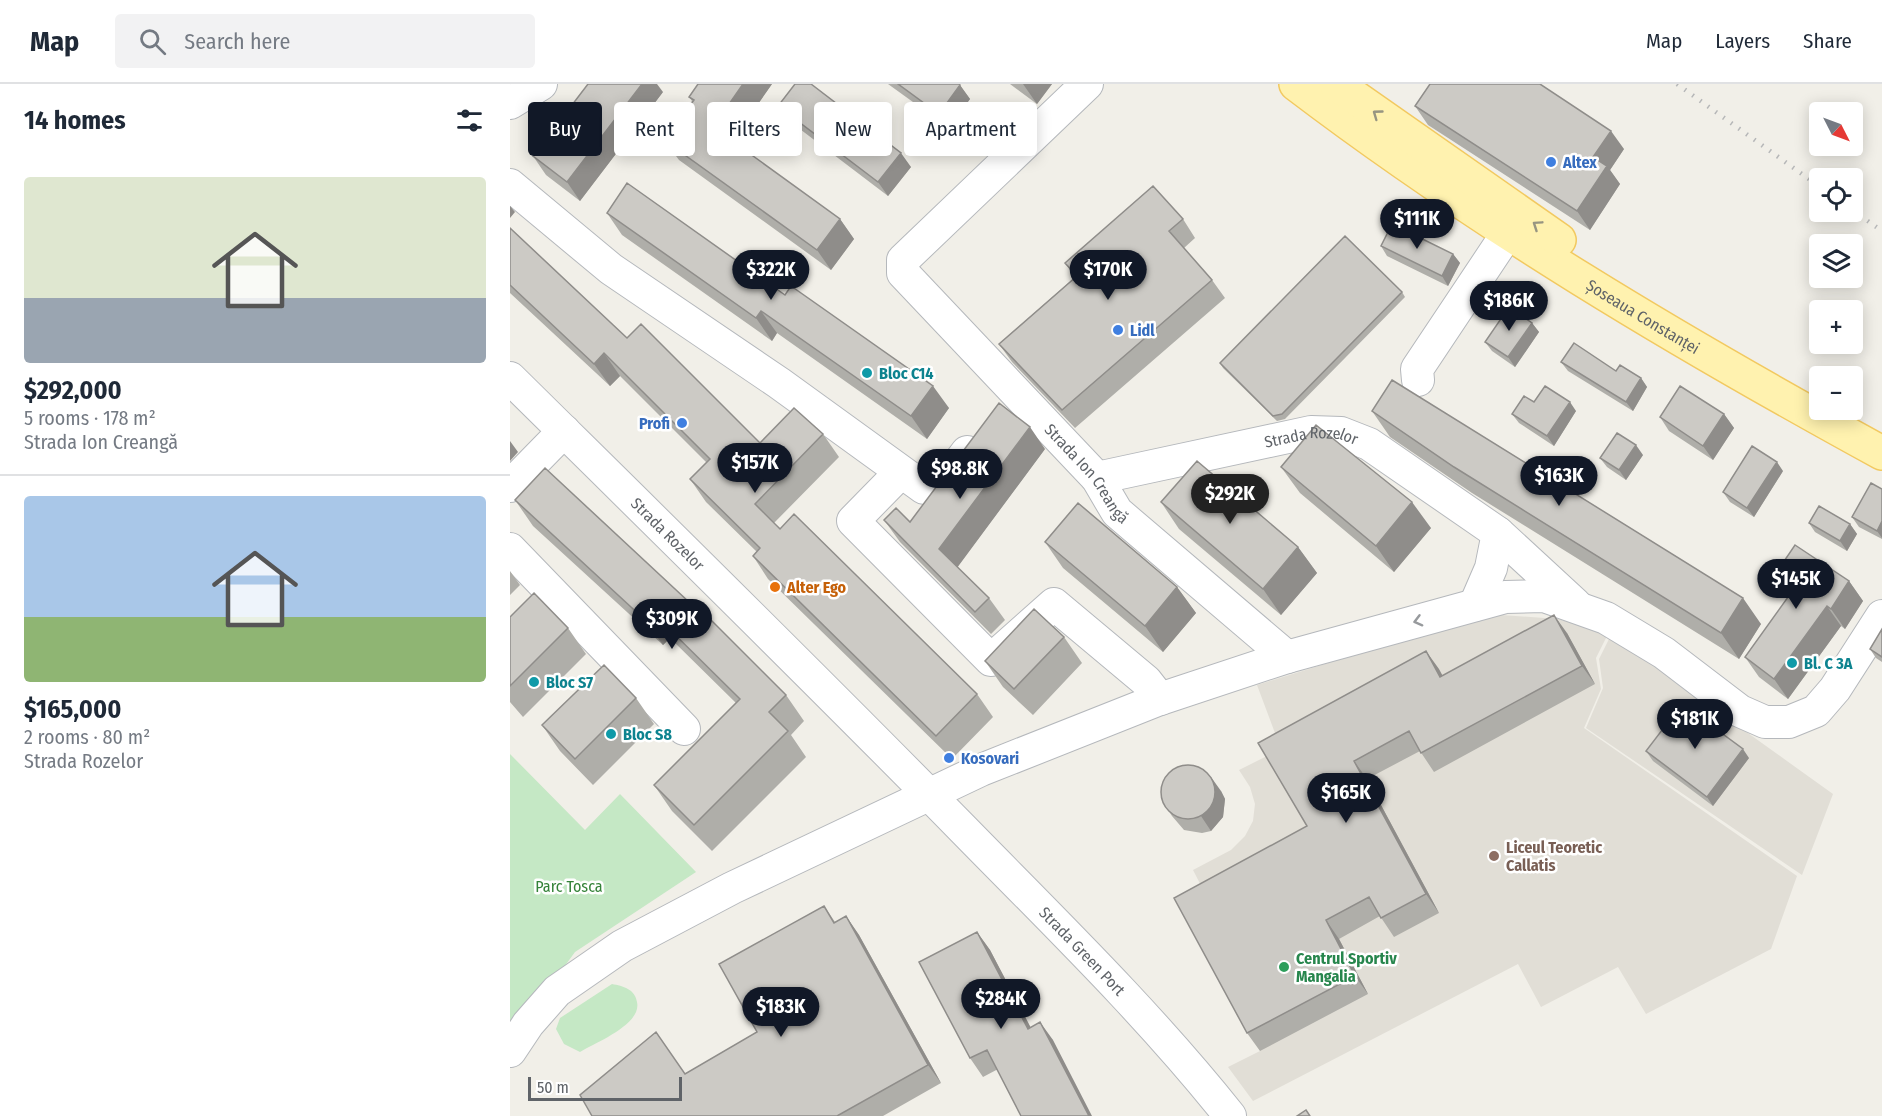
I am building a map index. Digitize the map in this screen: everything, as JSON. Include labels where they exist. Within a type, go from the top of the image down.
[{"type":"main road","name":"Șoseaua Constanței","points":[[1296,84],[1381,148],[1507,234],[1724,366],[1882,453]]},
{"type":"main road","name":"Șoseaua Constanței","points":[[1336,84],[1561,242],[1809,391]]},
{"type":"main road","points":[[1860,420],[1882,432]]},
{"type":"street","points":[[510,104],[540,84]]},
{"type":"street","name":"Strada Ion Creangă","points":[[1087,84],[903,260],[903,273],[1000,411],[1098,478],[1117,512],[1287,657]]},
{"type":"street","points":[[510,185],[611,269],[779,383],[900,473],[924,488],[938,485],[949,476],[1000,411]]},
{"type":"street","points":[[1418,380],[1416,369],[1507,234]]},
{"type":"street","name":"Strada Rozelor","points":[[510,378],[928,794]]},
{"type":"street","points":[[510,486],[564,431]]},
{"type":"street","name":"Strada Rozelor","points":[[1098,478],[1311,432],[1341,433],[1369,444],[1498,533],[1579,607]]},
{"type":"street","points":[[900,473],[853,521],[992,660],[1054,604],[1146,681],[1160,699]]},
{"type":"street","points":[[1475,605],[1491,568],[1498,533]]},
{"type":"street","points":[[510,549],[684,729]]},
{"type":"street","name":"Strada Rozelor","points":[[510,1051],[528,1024],[557,991],[622,946],[732,888],[928,794],[1160,699],[1287,657],[1505,597],[1544,596],[1606,618],[1664,653],[1740,711],[1765,722],[1789,722],[1816,711],[1835,689],[1882,616]]},
{"type":"street","name":"Strada Green Port","points":[[928,794],[1128,998],[1230,1116]]},
{"type":"shaded area","name":"Liceul Teoretic Callatis","points":[[1487,614],[1558,619],[1608,634],[1596,658],[1601,689],[1584,728],[1797,876],[1771,949],[1646,1014],[1618,967],[1541,1007],[1518,964],[1253,1101],[1228,1067],[1260,1051],[1210,903],[1193,870],[1231,850],[1245,836],[1253,821],[1255,804],[1250,787],[1239,770],[1281,749],[1257,685]]},
{"type":"shaded area","points":[[1611,635],[1833,794],[1802,875],[1586,728],[1603,688],[1599,659]]},
{"type":"green space","name":"Parc Tosca","points":[[510,754],[585,830],[620,794],[696,872],[575,952],[510,1041]]},
{"type":"green space","points":[[612,984],[624,987],[634,994],[637,1010],[633,1018],[617,1032],[580,1052],[564,1044],[556,1029],[560,1018]]},
{"type":"building","points":[[588,84],[642,84],[628,102],[614,102],[614,121],[602,136],[602,102],[574,102]]},
{"type":"building","points":[[698,84],[743,84],[730,102],[707,102],[707,156],[753,156],[840,219],[817,250],[686,156],[695,156],[695,102],[689,97]]},
{"type":"building","points":[[795,84],[811,84],[834,102],[814,102],[814,133],[802,124],[802,102],[781,102]]},
{"type":"building","points":[[898,84],[960,85],[948,102],[923,102]]},
{"type":"building","name":"Altex","points":[[1430,84],[1540,84],[1611,131],[1593,157],[1607,166],[1577,211],[1415,106]]},
{"type":"building","points":[[892,146],[901,153],[878,182],[844,156],[892,156]]},
{"type":"building","points":[[533,156],[587,156],[567,182]]},
{"type":"building","points":[[627,183],[785,295],[791,286],[933,386],[911,416],[761,311],[756,318],[607,213]]},
{"type":"building","name":"Lidl","points":[[1153,186],[1183,219],[1169,231],[1212,280],[1062,410],[999,344],[1077,276],[1065,263]]},
{"type":"building","points":[[1392,224],[1453,254],[1442,276],[1381,246]]},
{"type":"building","points":[[510,228],[627,338],[641,324],[760,443],[794,408],[823,434],[755,504],[780,529],[794,514],[977,694],[936,736],[753,556],[760,548],[690,479],[710,459],[604,353],[594,364],[510,285]]},
{"type":"building","points":[[1345,236],[1402,292],[1282,414],[1273,416],[1220,363]]},
{"type":"building","points":[[1509,307],[1532,323],[1508,357],[1485,342]]},
{"type":"building","points":[[1574,343],[1616,371],[1620,365],[1641,378],[1626,402],[1561,362]]},
{"type":"building","points":[[1392,380],[1743,598],[1721,633],[1454,467],[1372,411]]},
{"type":"building","points":[[1545,386],[1570,402],[1547,436],[1512,414],[1524,396],[1534,402]]},
{"type":"building","points":[[1680,386],[1724,414],[1703,446],[1660,417]]},
{"type":"building","points":[[999,403],[1030,427],[939,549],[989,598],[975,612],[884,520],[896,508],[910,522]]},
{"type":"building","points":[[1316,425],[1412,502],[1376,546],[1281,467]]},
{"type":"building","points":[[1617,433],[1636,445],[1619,470],[1600,458]]},
{"type":"building","points":[[1752,446],[1777,462],[1747,508],[1723,492]]},
{"type":"building","points":[[1197,461],[1298,547],[1263,589],[1161,502]]},
{"type":"building","points":[[545,468],[689,602],[691,600],[786,695],[769,712],[788,731],[694,825],[654,785],[740,699],[652,612],[644,619],[515,500]]},
{"type":"building","points":[[1871,483],[1882,489],[1882,521],[1877,531],[1852,517]]},
{"type":"building","points":[[1078,503],[1177,587],[1145,626],[1045,542]]},
{"type":"building","points":[[1819,506],[1850,524],[1840,541],[1809,523]]},
{"type":"building","points":[[1795,545],[1849,581],[1831,609],[1827,606],[1774,679],[1745,657],[1796,586],[1776,573]]},
{"type":"building","points":[[534,593],[568,628],[510,686],[510,617]]},
{"type":"building","points":[[1034,609],[1064,637],[1014,689],[985,661]]},
{"type":"building","points":[[1554,615],[1582,666],[1421,753],[1409,731],[1354,761],[1426,894],[1381,918],[1369,897],[1326,920],[1355,976],[1247,1033],[1174,898],[1307,826],[1258,743],[1426,651],[1440,677]]},
{"type":"building","points":[[1882,629],[1882,657],[1870,649]]},
{"type":"building","points":[[604,665],[636,698],[575,759],[542,725]]},
{"type":"building","points":[[1682,704],[1743,749],[1707,797],[1646,751]]},
{"type":"building","points":[[1188,765],[1198,767],[1207,773],[1213,782],[1215,792],[1213,802],[1207,811],[1198,817],[1188,819],[1178,817],[1169,811],[1163,802],[1161,792],[1163,782],[1169,773],[1178,767]]},
{"type":"building","points":[[824,906],[834,923],[846,916],[928,1065],[837,1116],[592,1116],[580,1095],[656,1032],[685,1074],[757,1032],[719,964]]},
{"type":"building","points":[[977,932],[1028,1029],[1040,1022],[1089,1116],[1021,1116],[987,1050],[970,1058],[919,962]]},
{"type":"building","points":[[1306,1110],[1310,1116],[1297,1116]]},
{"type":"railway","points":[[1677,84],[1809,179]]},
{"type":"railway","points":[[1863,218],[1882,231]]},
{"type":"place","name":"Altex","points":[[1551,162]]},
{"type":"place","name":"Lidl","points":[[1118,330]]},
{"type":"place","name":"Bloc C14","points":[[867,373]]},
{"type":"place","name":"Profi","points":[[682,423]]},
{"type":"place","name":"Alter Ego","points":[[775,587]]},
{"type":"place","name":"Bl. C 3A","points":[[1792,663]]},
{"type":"place","name":"Bloc S7","points":[[534,682]]},
{"type":"place","name":"Bloc S8","points":[[611,734]]},
{"type":"place","name":"Kosovari","points":[[949,758]]},
{"type":"place","name":"Liceul Teoretic Callatis","points":[[1494,856]]},
{"type":"place","name":"Centrul Sportiv Mangalia","points":[[1284,967]]}]
